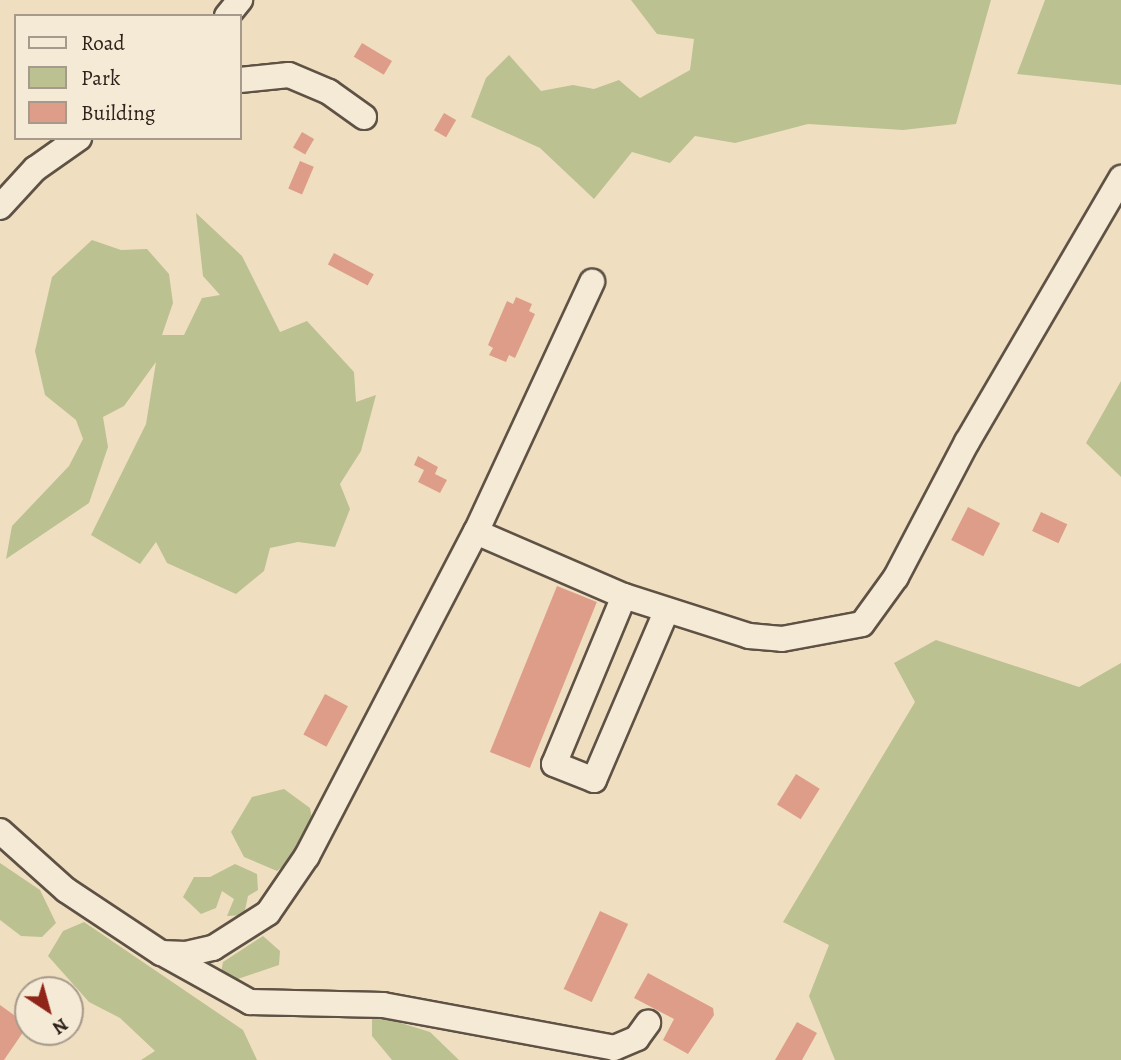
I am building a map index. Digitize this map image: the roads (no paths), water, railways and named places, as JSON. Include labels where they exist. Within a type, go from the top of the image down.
[{"type":"street","points":[[229,14],[240,0]]},
{"type":"street","points":[[242,80],[289,75],[329,92],[364,117]]},
{"type":"street","points":[[0,207],[35,169],[76,140]]},
{"type":"street","points":[[476,532],[624,596],[667,612],[749,636],[782,639],[848,630],[874,613],[1063,272],[1121,178]]},
{"type":"street","points":[[161,953],[186,954],[223,943],[268,913],[288,888],[476,532],[592,282]]},
{"type":"street","points":[[624,596],[554,764],[594,780],[667,612]]},
{"type":"street","points":[[0,831],[66,890],[161,953],[250,1002],[383,1005],[614,1048],[626,1046],[648,1023]]}]
